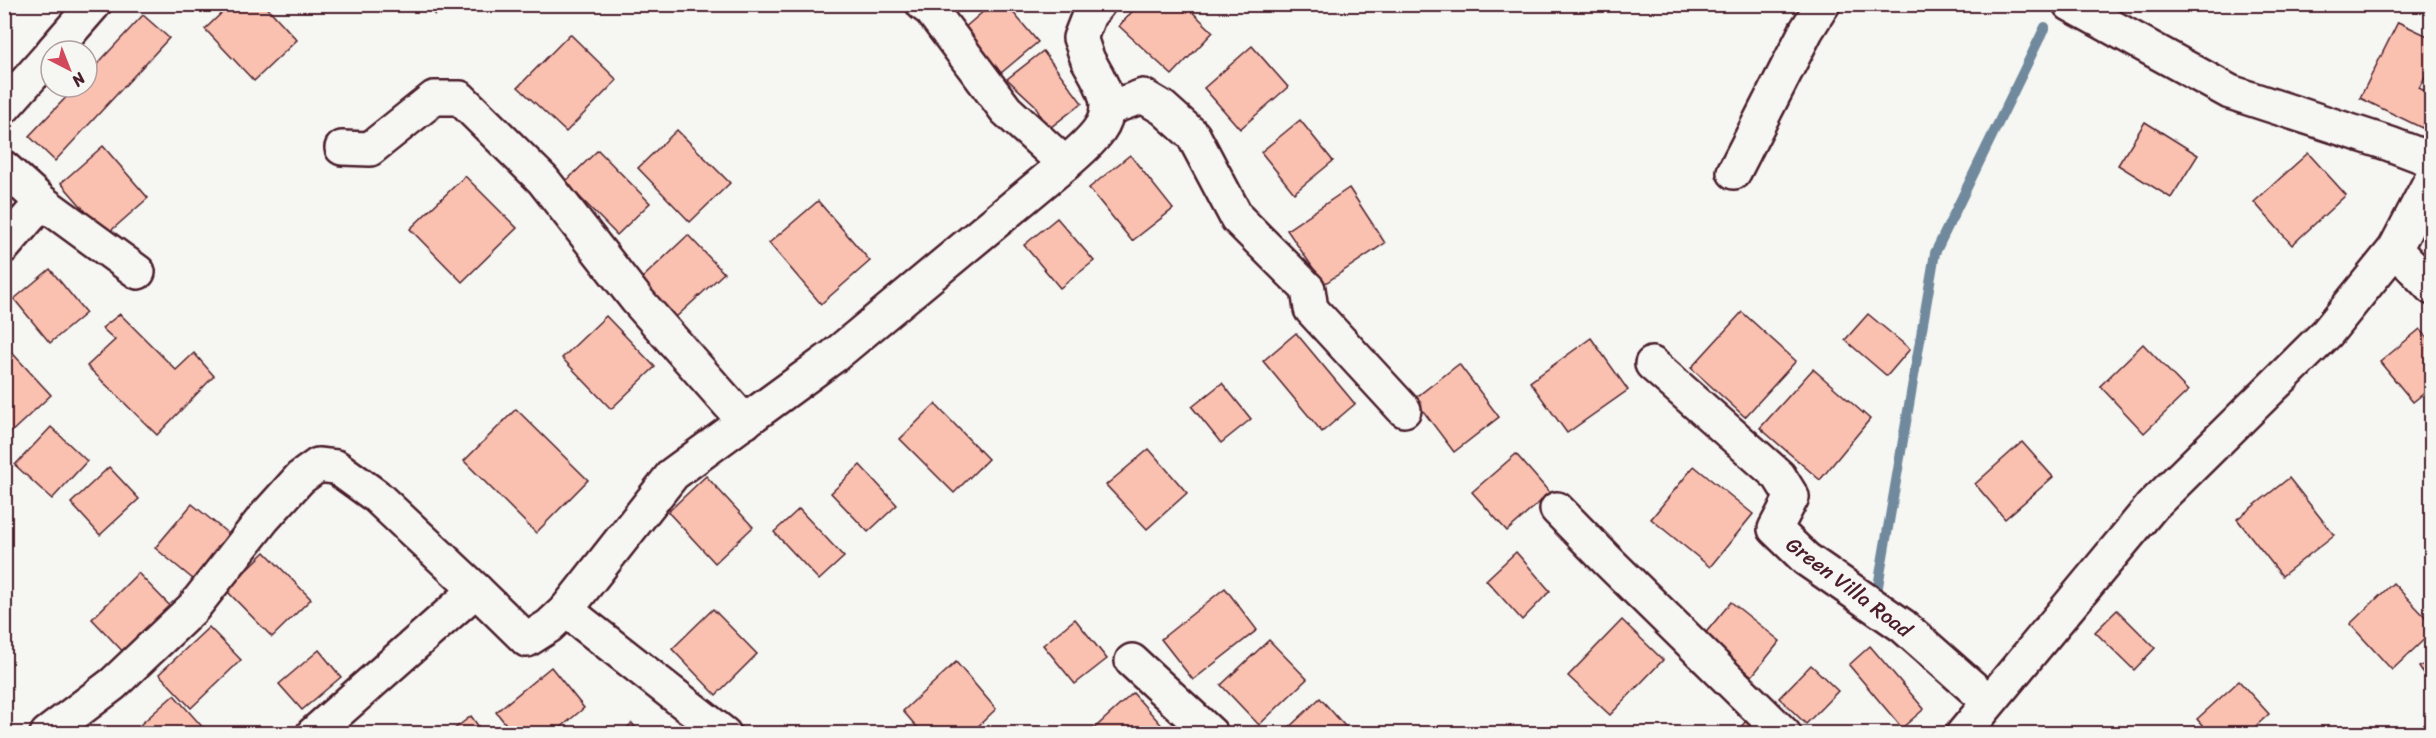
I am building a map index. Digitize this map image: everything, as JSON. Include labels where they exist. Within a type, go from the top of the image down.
[{"type":"street","points":[[63,39],[94,4]]},
{"type":"street","points":[[923,4],[931,10],[946,29],[1006,110],[1065,165]]},
{"type":"street","points":[[47,734],[112,684],[193,608],[263,519],[300,478],[318,465],[336,467],[376,496],[527,640],[549,626],[566,610],[673,474],[834,356],[1065,165],[1100,130],[1107,109],[1107,96],[1099,77],[1087,59],[1080,38],[1089,15],[1098,4]]},
{"type":"street","points":[[1734,172],[1806,31],[1823,4]]},
{"type":"street","points":[[2070,4],[2230,92],[2432,160]]},
{"type":"street","points":[[4,106],[39,67]]},
{"type":"street","points":[[1107,109],[1143,96],[1163,108],[1193,135],[1237,218],[1308,289],[1311,309],[1404,410]]},
{"type":"street","points":[[342,148],[370,149],[435,98],[460,98],[543,180],[637,300],[745,422]]},
{"type":"street","points":[[4,168],[42,202],[138,272]]},
{"type":"street","points":[[1963,734],[1988,701],[2152,506],[2327,333],[2395,249],[2432,178]]},
{"type":"street","points":[[4,246],[42,202]]},
{"type":"street","points":[[2395,249],[2432,288]]},
{"type":"street","name":"Green Villa Road","points":[[1652,364],[1779,476],[1792,498],[1775,530],[1806,559],[1903,626],[1988,701]]},
{"type":"street","points":[[1557,508],[1784,734]]},
{"type":"street","points":[[313,734],[476,590]]},
{"type":"street","points":[[566,610],[724,734]]},
{"type":"street","points":[[1132,662],[1211,734]]},
{"type":"building","points":[[231,4],[264,4],[297,40],[254,81],[205,29]]},
{"type":"building","points":[[424,4],[445,4],[435,15]]},
{"type":"building","points":[[992,4],[1006,4],[1038,42],[1001,73],[963,29]]},
{"type":"building","points":[[1139,4],[1184,4],[1213,32],[1172,75],[1119,26]]},
{"type":"building","points":[[143,15],[169,38],[55,161],[29,136],[64,99],[99,99],[99,62]]},
{"type":"building","points":[[2398,22],[2432,38],[2432,68],[2419,88],[2432,95],[2432,109],[2422,128],[2360,98]]},
{"type":"building","points":[[570,34],[617,80],[566,132],[518,87]]},
{"type":"building","points":[[1252,46],[1288,87],[1240,129],[1204,88]]},
{"type":"building","points":[[1043,51],[1082,103],[1047,130],[1035,105],[1007,79]]},
{"type":"building","points":[[1300,120],[1333,161],[1294,193],[1261,152]]},
{"type":"building","points":[[2145,122],[2198,155],[2171,198],[2118,165]]},
{"type":"building","points":[[677,130],[730,183],[690,222],[638,168]]},
{"type":"building","points":[[103,146],[148,198],[106,235],[61,183]]},
{"type":"building","points":[[598,150],[650,203],[617,235],[565,182]]},
{"type":"building","points":[[2308,153],[2346,195],[2292,245],[2254,202]]},
{"type":"building","points":[[1130,155],[1173,209],[1132,241],[1089,188]]},
{"type":"building","points":[[465,176],[517,228],[462,282],[410,229]]},
{"type":"building","points":[[1349,188],[1385,243],[1324,284],[1287,230]]},
{"type":"building","points":[[4,198],[18,213],[4,225]]},
{"type":"building","points":[[818,201],[870,261],[821,304],[769,243]]},
{"type":"building","points":[[1057,218],[1094,261],[1060,288],[1024,245]]},
{"type":"building","points":[[688,235],[724,273],[675,318],[639,281]]},
{"type":"building","points":[[50,269],[86,313],[50,343],[14,299]]},
{"type":"building","points":[[1742,312],[1796,361],[1745,417],[1691,368]]},
{"type":"building","points":[[120,314],[176,370],[194,353],[214,376],[157,435],[87,366],[115,340],[102,328]]},
{"type":"building","points":[[1868,314],[1910,349],[1887,376],[1845,340]]},
{"type":"building","points":[[606,316],[655,367],[611,409],[562,358]]},
{"type":"building","points":[[2420,329],[2432,343],[2432,387],[2413,402],[2380,362]]},
{"type":"building","points":[[1296,333],[1355,404],[1322,432],[1263,361]]},
{"type":"building","points":[[1591,338],[1628,390],[1567,433],[1530,382]]},
{"type":"building","points":[[4,344],[51,395],[8,435],[4,431]]},
{"type":"building","points":[[2143,344],[2188,391],[2144,433],[2100,386]]},
{"type":"building","points":[[1459,364],[1499,417],[1454,452],[1414,399]]},
{"type":"building","points":[[1813,369],[1870,419],[1820,480],[1760,428]]},
{"type":"building","points":[[1222,383],[1251,419],[1221,443],[1192,407]]},
{"type":"building","points":[[935,404],[988,459],[954,493],[900,439]]},
{"type":"building","points":[[516,409],[588,480],[536,533],[464,461]]},
{"type":"building","points":[[51,427],[87,461],[52,499],[15,465]]},
{"type":"building","points":[[2022,442],[2053,477],[2005,519],[1975,484]]},
{"type":"building","points":[[1149,449],[1187,493],[1147,529],[1106,485]]},
{"type":"building","points":[[1516,454],[1550,493],[1507,531],[1472,492]]},
{"type":"building","points":[[860,465],[897,505],[868,532],[831,493]]},
{"type":"building","points":[[1694,466],[1753,514],[1710,567],[1651,519]]},
{"type":"building","points":[[109,467],[139,499],[100,535],[71,503]]},
{"type":"building","points":[[706,476],[753,527],[715,563],[668,512]]},
{"type":"building","points":[[2289,478],[2334,535],[2282,576],[2237,519]]},
{"type":"building","points":[[192,504],[236,540],[199,584],[155,548]]},
{"type":"building","points":[[799,509],[844,557],[819,580],[774,532]]},
{"type":"building","points":[[265,552],[311,599],[272,637],[226,590]]},
{"type":"building","points":[[1516,552],[1550,591],[1522,620],[1486,580]]},
{"type":"building","points":[[138,573],[176,612],[129,658],[92,619]]},
{"type":"building","points":[[2393,583],[2432,624],[2432,632],[2392,670],[2350,624]]},
{"type":"building","points":[[1225,588],[1257,630],[1193,680],[1161,639]]},
{"type":"building","points":[[1731,602],[1780,641],[1752,676],[1703,636]]},
{"type":"building","points":[[713,609],[757,654],[716,695],[672,649]]},
{"type":"building","points":[[2117,610],[2155,648],[2134,670],[2095,632]]},
{"type":"building","points":[[1075,619],[1107,659],[1075,684],[1043,645]]},
{"type":"building","points":[[1622,620],[1663,660],[1610,715],[1568,676]]},
{"type":"building","points":[[209,627],[241,660],[191,708],[159,674]]},
{"type":"building","points":[[1269,640],[1307,679],[1259,725],[1221,685]]},
{"type":"building","points":[[1870,646],[1924,709],[1902,728],[1849,665]]},
{"type":"building","points":[[319,650],[341,677],[302,710],[279,684]]},
{"type":"building","points":[[2432,660],[2432,687],[2419,667]]},
{"type":"building","points":[[956,662],[996,709],[970,734],[923,734],[903,711]]},
{"type":"building","points":[[1811,665],[1838,691],[1806,724],[1779,698]]},
{"type":"building","points":[[551,667],[584,708],[553,734],[514,734],[496,712]]},
{"type":"building","points":[[2239,681],[2269,714],[2247,734],[2210,734],[2197,719]]},
{"type":"building","points":[[1133,693],[1166,730],[1163,734],[1088,734]]},
{"type":"building","points":[[174,695],[207,732],[206,734],[148,734],[140,725]]},
{"type":"building","points":[[1320,698],[1352,734],[1282,734]]},
{"type":"building","points":[[471,716],[484,734],[448,734]]},
{"type":"building","points":[[1748,719],[1763,734],[1734,734]]},
{"type":"building","points":[[632,723],[640,734],[620,734]]},
{"type":"waterway","points":[[1876,598],[1935,253],[2045,27]]}]
